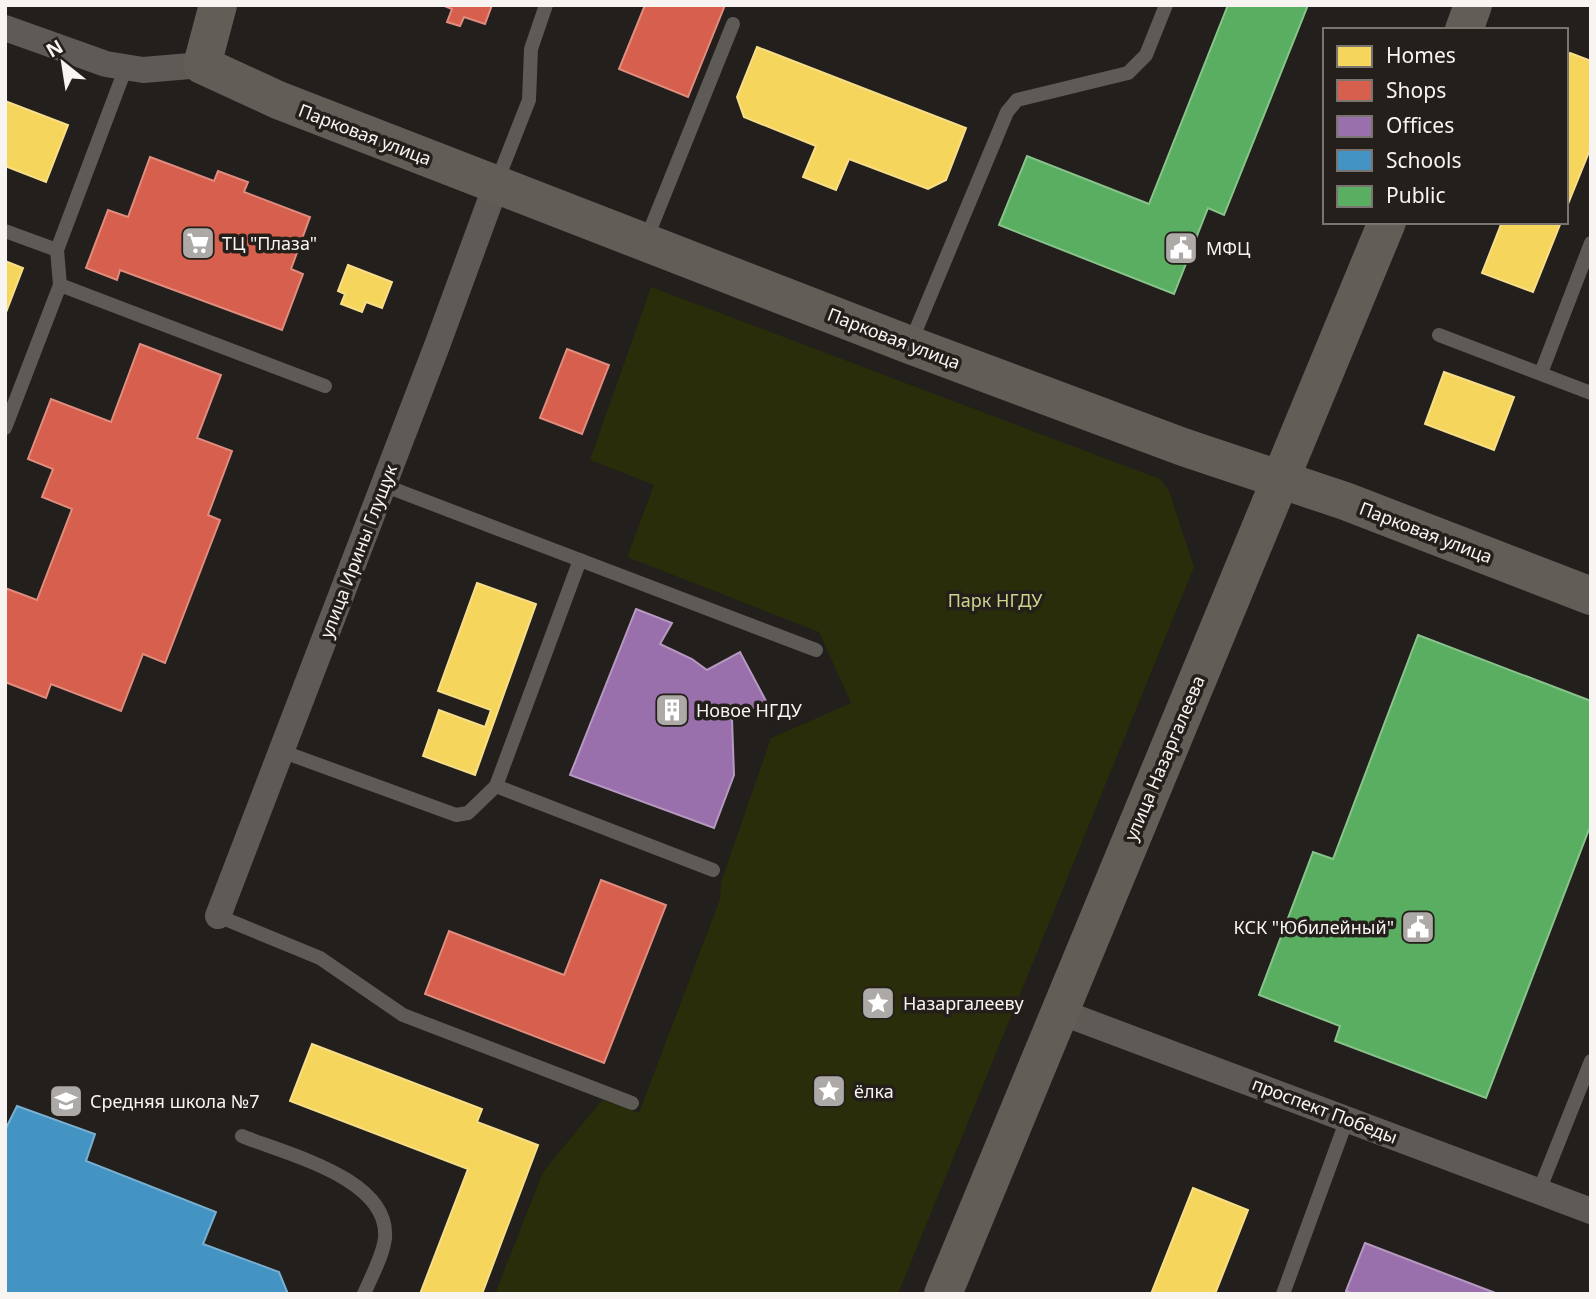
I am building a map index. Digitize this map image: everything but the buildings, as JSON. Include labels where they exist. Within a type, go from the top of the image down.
[{"type":"street","points":[[5,28],[106,64],[143,70],[202,65],[218,5]]},
{"type":"street","points":[[1465,28],[1474,5]]},
{"type":"street","name":"Парковая улица","points":[[202,65],[300,109],[910,345],[1183,447],[1345,501],[1591,596]]},
{"type":"street","name":"улица Ирины Глущук","points":[[218,916],[496,185]]},
{"type":"street","name":"улица Назаргалеева","points":[[943,1294],[1386,224]]},
{"type":"street","name":"проспект Победы","points":[[1058,1011],[1591,1211]]},
{"type":"lane","points":[[496,185],[529,100],[531,49],[546,5]]},
{"type":"lane","points":[[910,345],[1007,112],[1017,100],[1128,73],[1146,55],[1166,5]]},
{"type":"lane","points":[[645,243],[733,24]]},
{"type":"lane","points":[[5,428],[60,285],[57,250],[126,67]]},
{"type":"lane","points":[[5,231],[57,250]]},
{"type":"lane","points":[[1541,373],[1591,243]]},
{"type":"lane","points":[[60,285],[325,386]]},
{"type":"lane","points":[[1439,335],[1591,393]]},
{"type":"lane","points":[[383,485],[816,650]]},
{"type":"lane","points":[[281,751],[456,815],[468,813],[496,786],[580,560]]},
{"type":"lane","points":[[496,786],[713,870]]},
{"type":"lane","points":[[218,916],[320,958],[403,1015],[632,1102]]},
{"type":"lane","points":[[1539,1192],[1584,1093],[1591,1061]]},
{"type":"lane","points":[[1283,1294],[1347,1119]]},
{"type":"lane","points":[[242,1136],[350,1181],[376,1204],[383,1221],[385,1240],[364,1294]]},
{"type":"green space","name":"Парк НГДУ","points":[[651,287],[1160,479],[1169,491],[1194,567],[898,1294],[495,1294],[543,1172],[602,1100],[639,1113],[720,899],[721,882],[771,738],[851,703],[819,632],[627,557],[654,485],[590,460]]},
{"type":"place","name":"ТЦ \"Плаза\"","points":[[198,243]]},
{"type":"place","name":"МФЦ","points":[[1181,248]]},
{"type":"place","name":"Новое НГДУ","points":[[672,710]]},
{"type":"place","name":"КСК \"Юбилейный\"","points":[[1418,927]]},
{"type":"place","name":"Назаргалееву","points":[[878,1003]]},
{"type":"place","name":"ёлка","points":[[829,1091]]},
{"type":"place","name":"Средняя школа №7","points":[[66,1101]]}]
